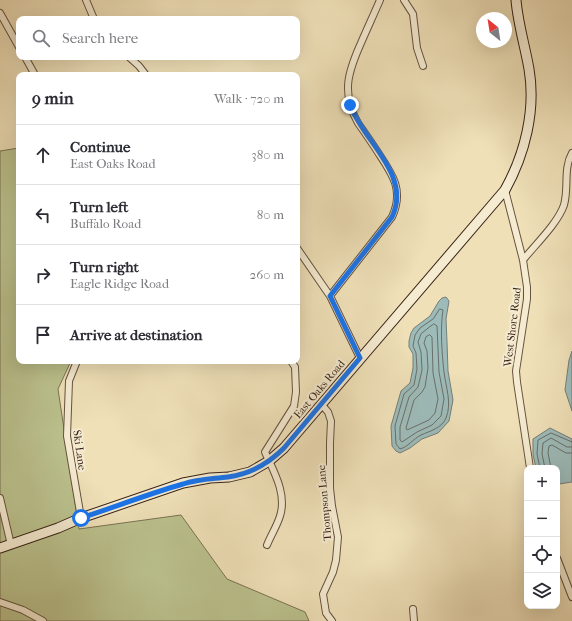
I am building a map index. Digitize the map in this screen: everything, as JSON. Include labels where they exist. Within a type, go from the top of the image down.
[{"type":"street","points":[[86,0],[93,16]]},
{"type":"street","points":[[330,296],[392,217],[396,207],[397,191],[393,174],[358,123],[352,110],[347,86],[351,66],[380,0]]},
{"type":"street","points":[[404,0],[414,14],[417,48],[423,66]]},
{"type":"street","name":"East Oaks Road","points":[[0,548],[58,528],[81,518],[190,482],[240,475],[261,466],[284,448],[505,190],[522,151],[529,123],[531,100],[529,71],[520,30],[516,0]]},
{"type":"street","points":[[0,14],[16,42]]},
{"type":"street","points":[[27,60],[33,72]]},
{"type":"street","points":[[133,60],[140,66],[144,72]]},
{"type":"street","points":[[523,260],[557,219],[561,212],[566,196],[566,166],[572,153]]},
{"type":"street","name":"West Shore Road","points":[[505,190],[526,274],[527,299],[516,371],[516,382],[530,465]]},
{"type":"street","points":[[300,252],[330,296],[360,358]]},
{"type":"street","name":"Ski Lane","points":[[76,364],[69,381],[67,436],[81,518]]},
{"type":"street","points":[[267,545],[280,516],[282,500],[280,488],[265,452],[291,412],[296,398],[294,367],[292,364]]},
{"type":"street","name":"Thompson Lane","points":[[321,404],[328,412],[331,421],[330,488],[338,537],[336,560],[333,572],[323,594],[326,613],[332,621]]},
{"type":"street","points":[[0,498],[11,545]]},
{"type":"street","points":[[560,566],[572,597]]},
{"type":"street","points":[[0,602],[23,610],[43,621]]},
{"type":"street","points":[[413,609],[414,621]]},
{"type":"green space","points":[[16,148],[16,364],[70,364],[58,389],[79,529],[181,515],[227,579],[305,612],[309,621],[0,621],[0,151]]},
{"type":"water","points":[[446,297],[449,301],[446,319],[448,371],[453,400],[449,421],[438,433],[422,439],[400,453],[392,446],[391,426],[401,391],[410,383],[413,368],[413,354],[409,347],[411,333],[414,328],[430,316],[439,301]]},
{"type":"water","points":[[572,351],[572,411],[565,390],[569,360]]},
{"type":"water","points":[[550,428],[572,439],[572,482],[560,484],[560,465],[535,465],[533,455],[533,439]]},
{"type":"route","points":[[81,518],[183,483],[240,475],[261,466],[276,456],[284,448],[360,358],[330,296],[392,217],[396,207],[397,191],[393,174],[358,123],[350,105]]}]
